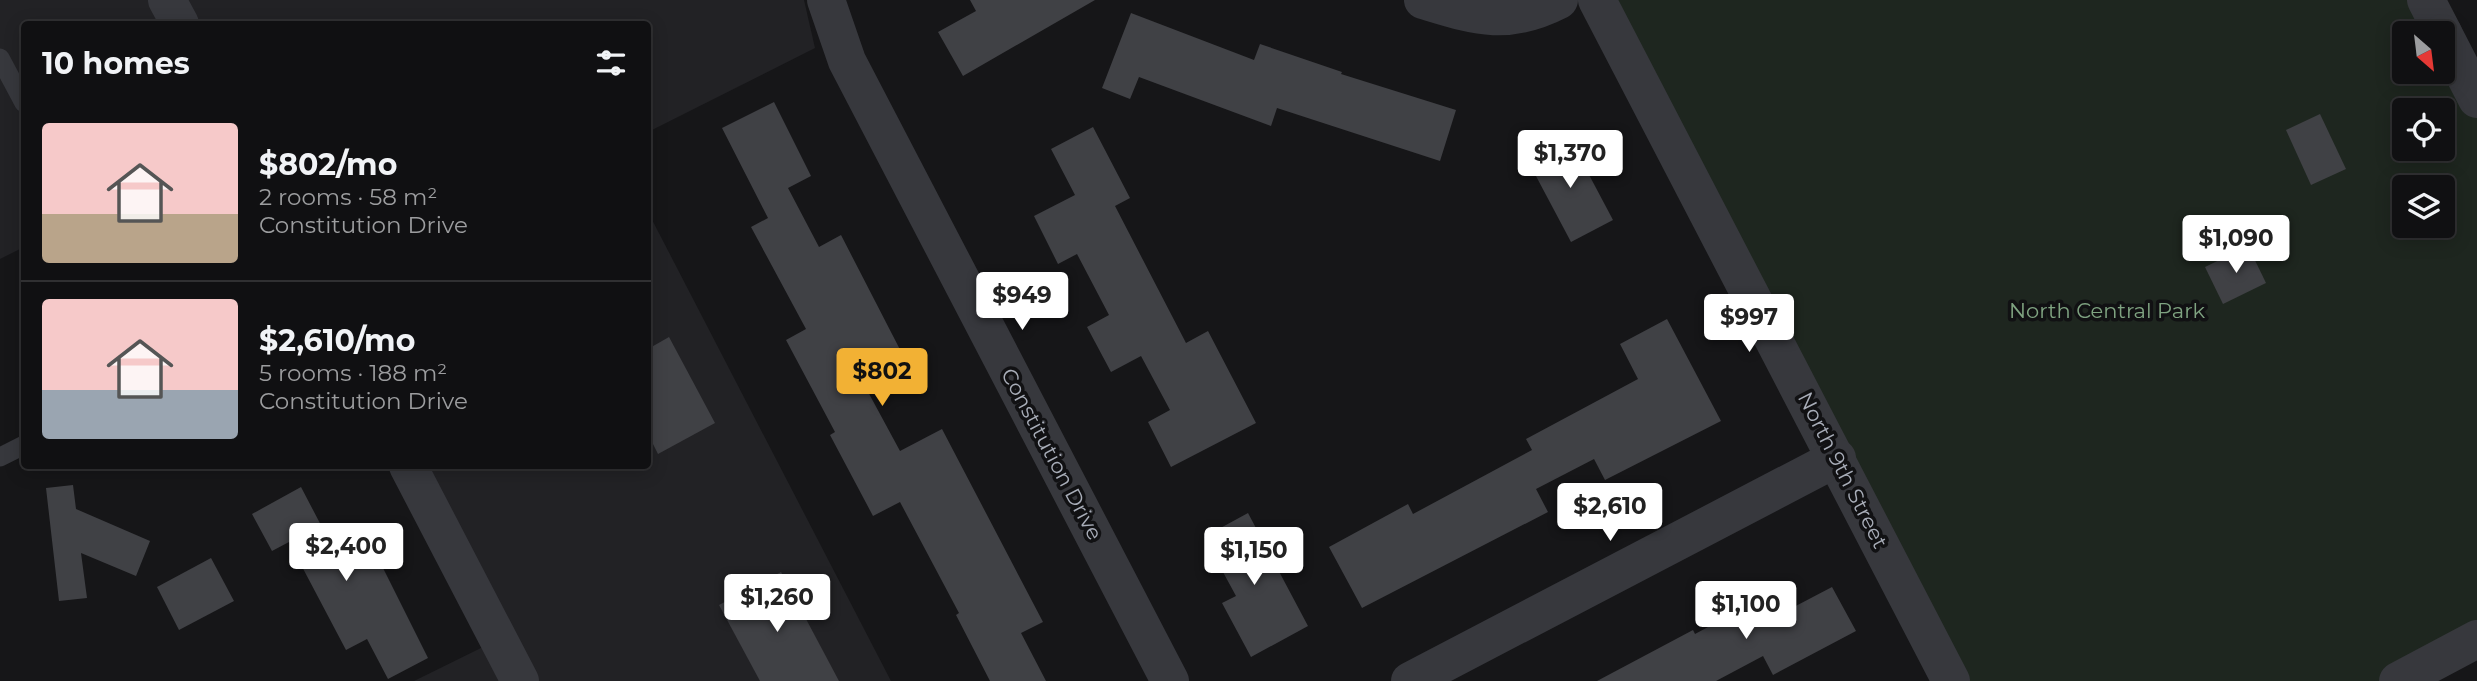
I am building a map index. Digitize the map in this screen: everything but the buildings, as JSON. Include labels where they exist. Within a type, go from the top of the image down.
[{"type":"street","points":[[167,0],[178,21]]},
{"type":"street","name":"Constitution Drive","points":[[826,0],[847,61],[1170,681]]},
{"type":"street","points":[[1423,0],[1492,18],[1526,14],[1559,0]]},
{"type":"street","name":"North 9th Street","points":[[1597,0],[1951,681]]},
{"type":"street","points":[[2426,0],[2437,21]]},
{"type":"street","points":[[2455,56],[2477,99]]},
{"type":"street","points":[[1410,681],[1837,458]]},
{"type":"street","points":[[410,469],[520,681]]},
{"type":"street","points":[[2398,681],[2477,639]]},
{"type":"lane","points":[[0,58],[6,83],[21,100]]},
{"type":"lane","points":[[0,457],[21,446]]},
{"type":"shaded area","points":[[0,0],[804,0],[815,48],[651,130],[651,21],[21,21],[21,248],[0,259]]},
{"type":"shaded area","points":[[651,218],[891,681],[414,681],[483,647],[392,469],[651,469]]},
{"type":"green space","name":"North Central Park","points":[[1597,0],[2426,0],[2437,21],[2392,21],[2392,84],[2455,84],[2455,82],[2477,99],[2477,639],[2398,681],[1950,681]]}]
